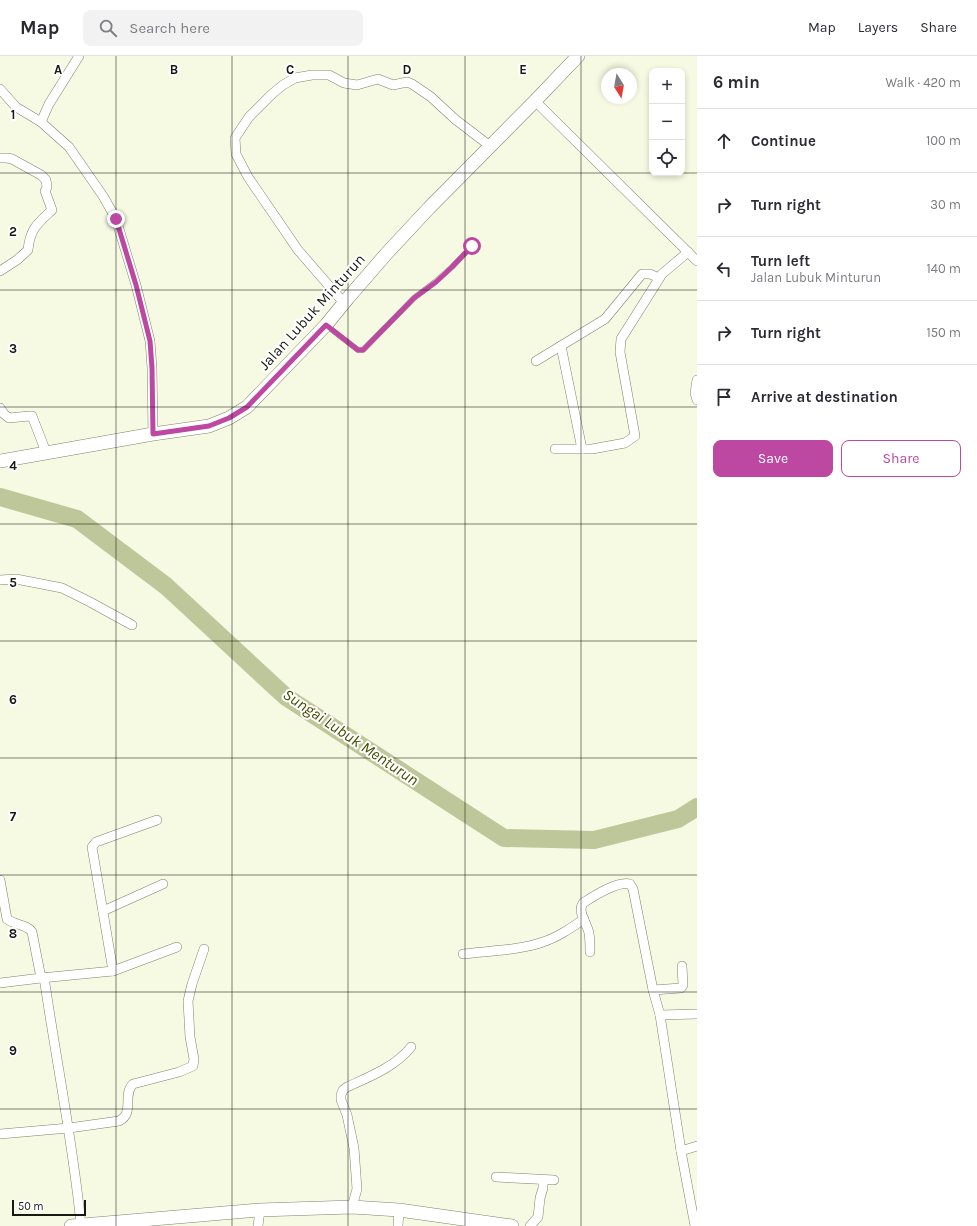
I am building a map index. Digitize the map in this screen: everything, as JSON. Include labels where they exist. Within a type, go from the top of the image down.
[{"type":"street","points":[[41,122],[49,104],[78,56]]},
{"type":"street","name":"Jalan Lubuk Minturun","points":[[0,461],[153,434],[209,426],[229,418],[247,407],[326,325],[387,253],[429,208],[578,56]]},
{"type":"street","points":[[344,303],[298,250],[248,177],[236,154],[235,138],[250,117],[272,94],[295,78],[312,75],[329,75],[344,83],[357,85],[378,79],[393,85],[407,82],[431,97],[456,120],[490,146]]},
{"type":"street","points":[[0,89],[16,107],[41,122],[69,147],[103,196],[116,219],[136,285],[150,341],[153,434]]},
{"type":"street","points":[[535,101],[697,262]]},
{"type":"street","points":[[0,158],[12,159],[41,175],[46,180],[47,184],[45,191],[52,210],[36,225],[29,239],[28,250],[0,271]]},
{"type":"street","points":[[555,448],[592,449],[625,443],[635,436],[620,352],[621,339],[662,274],[688,252]]},
{"type":"street","points":[[536,361],[605,319],[642,274],[650,274],[659,278]]},
{"type":"street","points":[[561,346],[582,449]]},
{"type":"street","points":[[697,380],[695,393],[697,400]]},
{"type":"street","points":[[0,408],[9,418],[32,416],[46,452]]},
{"type":"street","points":[[0,580],[16,579],[62,588],[132,625]]},
{"type":"street","points":[[113,971],[92,847],[94,844],[157,820]]},
{"type":"street","points":[[0,880],[7,919],[10,922],[28,928],[32,932],[42,977],[69,1128],[76,1225],[260,1210],[352,1207],[399,1210],[512,1226]]},
{"type":"street","points":[[590,952],[589,933],[580,910],[582,903],[606,890],[626,883],[630,884],[633,889],[653,990],[660,1015],[681,1151],[695,1226]]},
{"type":"street","points":[[103,911],[162,884]]},
{"type":"street","points":[[463,954],[544,942],[568,930],[584,919]]},
{"type":"street","points":[[0,984],[42,977],[113,971],[177,947]]},
{"type":"street","points":[[0,1134],[114,1123],[123,1119],[127,1115],[129,1090],[133,1084],[180,1072],[193,1066],[194,1059],[190,1037],[188,1001],[204,949]]},
{"type":"street","points":[[653,990],[681,988],[682,966]]},
{"type":"street","points":[[660,1015],[697,1014]]},
{"type":"street","points":[[352,1207],[357,1190],[354,1148],[341,1095],[346,1087],[380,1072],[405,1054],[411,1047]]},
{"type":"street","points":[[681,1151],[697,1146]]},
{"type":"street","points":[[496,1177],[554,1180]]},
{"type":"street","points":[[530,1226],[538,1217],[543,1180]]},
{"type":"street","points":[[258,1226],[260,1210]]},
{"type":"street","points":[[398,1226],[399,1210]]},
{"type":"lane","points":[[326,325],[358,350],[363,350],[414,298],[447,272],[472,246]]},
{"type":"waterway","name":"Sungai Lubuk Menturun","points":[[0,497],[77,519],[166,586],[286,697],[504,838],[594,840],[678,819],[697,807]]},
{"type":"route","points":[[116,219],[136,285],[150,341],[153,434],[209,426],[229,418],[247,407],[326,325],[358,350],[363,350],[414,298],[436,282],[472,246]]}]
